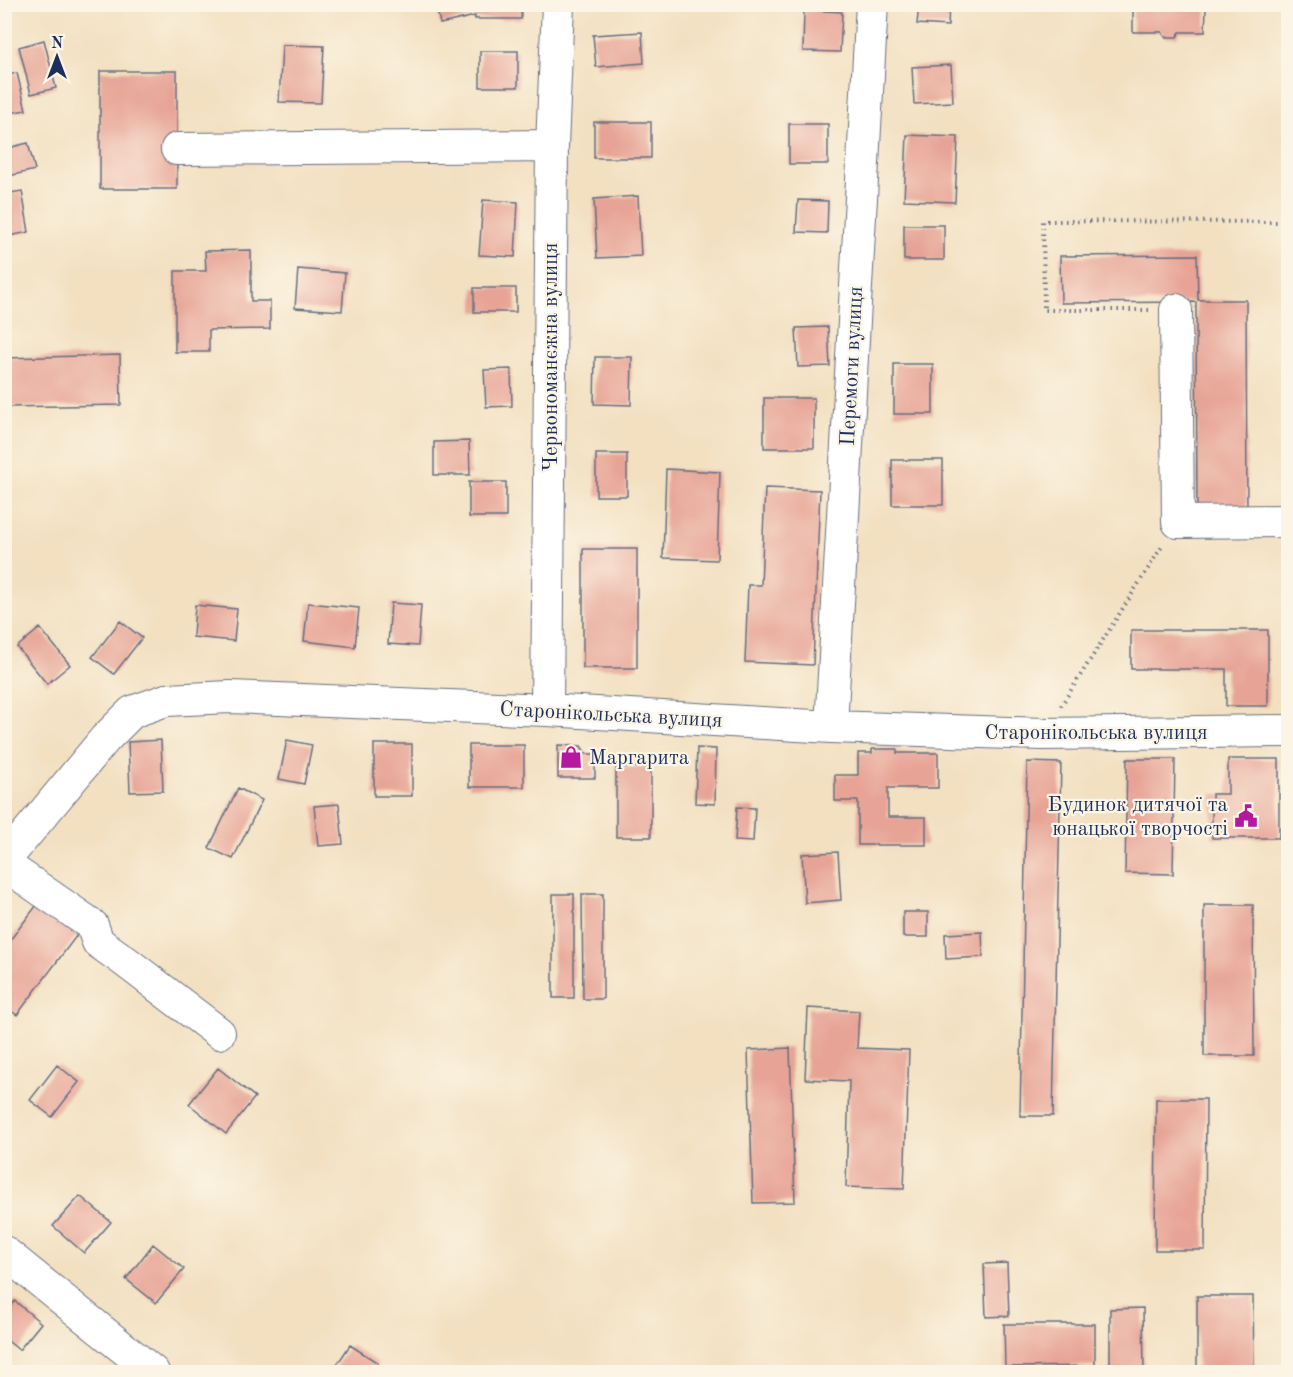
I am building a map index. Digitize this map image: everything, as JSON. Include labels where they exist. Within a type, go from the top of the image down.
[{"type":"street","name":"Червономанєжна вулиця","points":[[547,710],[552,146],[558,4]]},
{"type":"street","name":"Перемоги вулиця","points":[[831,727],[872,4]]},
{"type":"street","points":[[177,149],[552,146]]},
{"type":"street","points":[[1176,310],[1178,522],[1288,521]]},
{"type":"street","name":"Старонікольська вулиця","points":[[4,863],[118,725],[132,712],[165,700],[230,697],[547,710],[831,727],[1043,734],[1288,731]]},
{"type":"street","points":[[4,863],[92,925],[98,942],[219,1033]]},
{"type":"street","points":[[4,1252],[153,1372]]},
{"type":"path","points":[[1176,310],[1044,310],[1043,221],[1288,222]]},
{"type":"path","points":[[1043,734],[1178,522]]},
{"type":"building","points":[[436,4],[474,4],[475,10],[475,4],[521,4],[521,19],[475,19],[475,16],[440,24]]},
{"type":"building","points":[[919,4],[949,4],[948,26],[917,24]]},
{"type":"building","points":[[1133,4],[1215,4],[1206,9],[1205,32],[1180,32],[1177,37],[1165,37],[1162,32],[1133,32]]},
{"type":"building","points":[[804,10],[842,12],[840,52],[803,51]]},
{"type":"building","points":[[642,32],[644,63],[596,67],[593,35]]},
{"type":"building","points":[[44,40],[56,88],[31,94],[19,47]]},
{"type":"building","points":[[282,45],[324,46],[321,103],[279,102]]},
{"type":"building","points":[[480,51],[518,51],[518,87],[480,87]]},
{"type":"building","points":[[951,65],[953,102],[914,104],[912,67]]},
{"type":"building","points":[[100,71],[177,71],[177,189],[100,189]]},
{"type":"building","points":[[17,73],[26,110],[4,114],[4,76]]},
{"type":"building","points":[[594,122],[651,122],[651,158],[594,158]]},
{"type":"building","points":[[789,124],[828,124],[828,164],[789,164]]},
{"type":"building","points":[[907,135],[958,137],[955,202],[904,200]]},
{"type":"building","points":[[28,143],[35,170],[4,177],[4,149]]},
{"type":"building","points":[[22,191],[29,232],[4,237],[4,194]]},
{"type":"building","points":[[638,196],[641,256],[597,258],[594,199]]},
{"type":"building","points":[[483,200],[518,202],[515,257],[479,255]]},
{"type":"building","points":[[798,200],[828,201],[827,233],[796,232]]},
{"type":"building","points":[[904,225],[944,225],[944,260],[904,260]]},
{"type":"building","points":[[251,250],[251,301],[270,301],[270,329],[209,330],[209,352],[175,352],[175,271],[206,271],[205,251]]},
{"type":"building","points":[[1197,255],[1198,300],[1246,300],[1247,512],[1197,512],[1196,302],[1061,303],[1060,256]]},
{"type":"building","points":[[298,269],[345,273],[342,311],[295,308]]},
{"type":"building","points":[[474,288],[516,288],[516,312],[474,312]]},
{"type":"building","points":[[828,327],[830,366],[798,367],[796,328]]},
{"type":"building","points":[[120,355],[121,405],[4,407],[4,358]]},
{"type":"building","points":[[595,357],[632,357],[631,405],[594,404]]},
{"type":"building","points":[[894,364],[933,364],[933,414],[894,414]]},
{"type":"building","points":[[511,369],[512,406],[486,407],[484,370]]},
{"type":"building","points":[[764,398],[814,398],[814,448],[764,448]]},
{"type":"building","points":[[469,441],[470,475],[434,475],[434,442]]},
{"type":"building","points":[[596,454],[627,454],[627,496],[596,496]]},
{"type":"building","points":[[892,460],[943,460],[943,505],[892,505]]},
{"type":"building","points":[[666,469],[720,472],[717,560],[663,558]]},
{"type":"building","points":[[469,482],[506,482],[506,517],[469,517]]},
{"type":"building","points":[[765,488],[820,490],[813,665],[745,662],[748,585],[761,585]]},
{"type":"building","points":[[583,549],[637,549],[637,668],[583,668]]},
{"type":"building","points":[[308,603],[359,608],[355,647],[304,641]]},
{"type":"building","points":[[391,603],[421,605],[418,646],[388,644]]},
{"type":"building","points":[[195,605],[237,609],[234,641],[193,637]]},
{"type":"building","points":[[120,621],[142,638],[114,674],[92,657]]},
{"type":"building","points":[[40,628],[70,665],[47,684],[17,647]]},
{"type":"building","points":[[1131,630],[1268,630],[1268,706],[1226,706],[1226,669],[1131,669]]},
{"type":"building","points":[[161,740],[163,791],[130,792],[128,742]]},
{"type":"building","points":[[287,740],[312,745],[304,784],[279,779]]},
{"type":"building","points":[[374,744],[412,744],[412,796],[374,796]]},
{"type":"building","points":[[469,745],[524,745],[524,787],[469,787]]},
{"type":"building","points":[[558,745],[581,746],[586,754],[595,754],[595,778],[558,778]]},
{"type":"building","points":[[697,748],[716,749],[715,804],[695,803]]},
{"type":"building","points":[[872,749],[897,749],[897,753],[938,753],[938,788],[888,788],[888,817],[926,817],[926,845],[858,845],[858,801],[835,801],[835,775],[858,775],[858,753],[872,753]]},
{"type":"building","points":[[1127,759],[1175,759],[1173,874],[1125,873]]},
{"type":"building","name":"Будинок дитячої та юнацької творчості","points":[[1228,759],[1279,759],[1279,838],[1212,838],[1212,794],[1228,794]]},
{"type":"building","points":[[1027,762],[1061,763],[1053,1116],[1020,1116]]},
{"type":"building","points":[[616,767],[651,767],[651,837],[616,837]]},
{"type":"building","points":[[238,788],[262,800],[233,859],[209,848]]},
{"type":"building","points":[[339,804],[343,844],[318,846],[314,806]]},
{"type":"building","points":[[737,807],[755,808],[753,842],[735,841]]},
{"type":"building","points":[[838,852],[841,900],[805,903],[802,854]]},
{"type":"building","points":[[553,894],[574,894],[574,998],[553,998]]},
{"type":"building","points":[[582,894],[603,894],[603,999],[583,999]]},
{"type":"building","points":[[43,897],[83,927],[17,1015],[4,1006],[4,948]]},
{"type":"building","points":[[1204,905],[1253,905],[1254,1056],[1204,1056]]},
{"type":"building","points":[[903,912],[928,912],[928,937],[903,937]]},
{"type":"building","points":[[982,932],[983,957],[946,959],[945,934]]},
{"type":"building","points":[[808,1008],[859,1011],[857,1048],[909,1050],[904,1189],[846,1187],[849,1081],[805,1079]]},
{"type":"building","points":[[790,1048],[795,1202],[753,1203],[748,1050]]},
{"type":"building","points":[[57,1065],[79,1082],[52,1117],[30,1100]]},
{"type":"building","points":[[218,1068],[255,1097],[226,1134],[189,1104]]},
{"type":"building","points":[[1156,1099],[1206,1099],[1205,1250],[1155,1250]]},
{"type":"building","points":[[80,1196],[111,1222],[84,1253],[53,1226]]},
{"type":"building","points":[[153,1244],[184,1269],[156,1303],[126,1279]]},
{"type":"building","points":[[1007,1263],[1009,1316],[986,1317],[984,1264]]},
{"type":"building","points":[[1197,1296],[1253,1296],[1254,1372],[1197,1372]]},
{"type":"building","points":[[15,1301],[41,1323],[19,1350],[4,1338],[4,1314]]},
{"type":"building","points":[[1143,1308],[1144,1372],[1110,1372],[1110,1309]]},
{"type":"building","points":[[1004,1324],[1095,1324],[1095,1366],[1005,1367]]},
{"type":"building","points":[[350,1345],[378,1363],[372,1372],[347,1372],[336,1366]]},
{"type":"place","name":"Маргарита","points":[[571,757]]},
{"type":"place","name":"Будинок дитячої та юнацької творчості","points":[[1246,816]]}]
